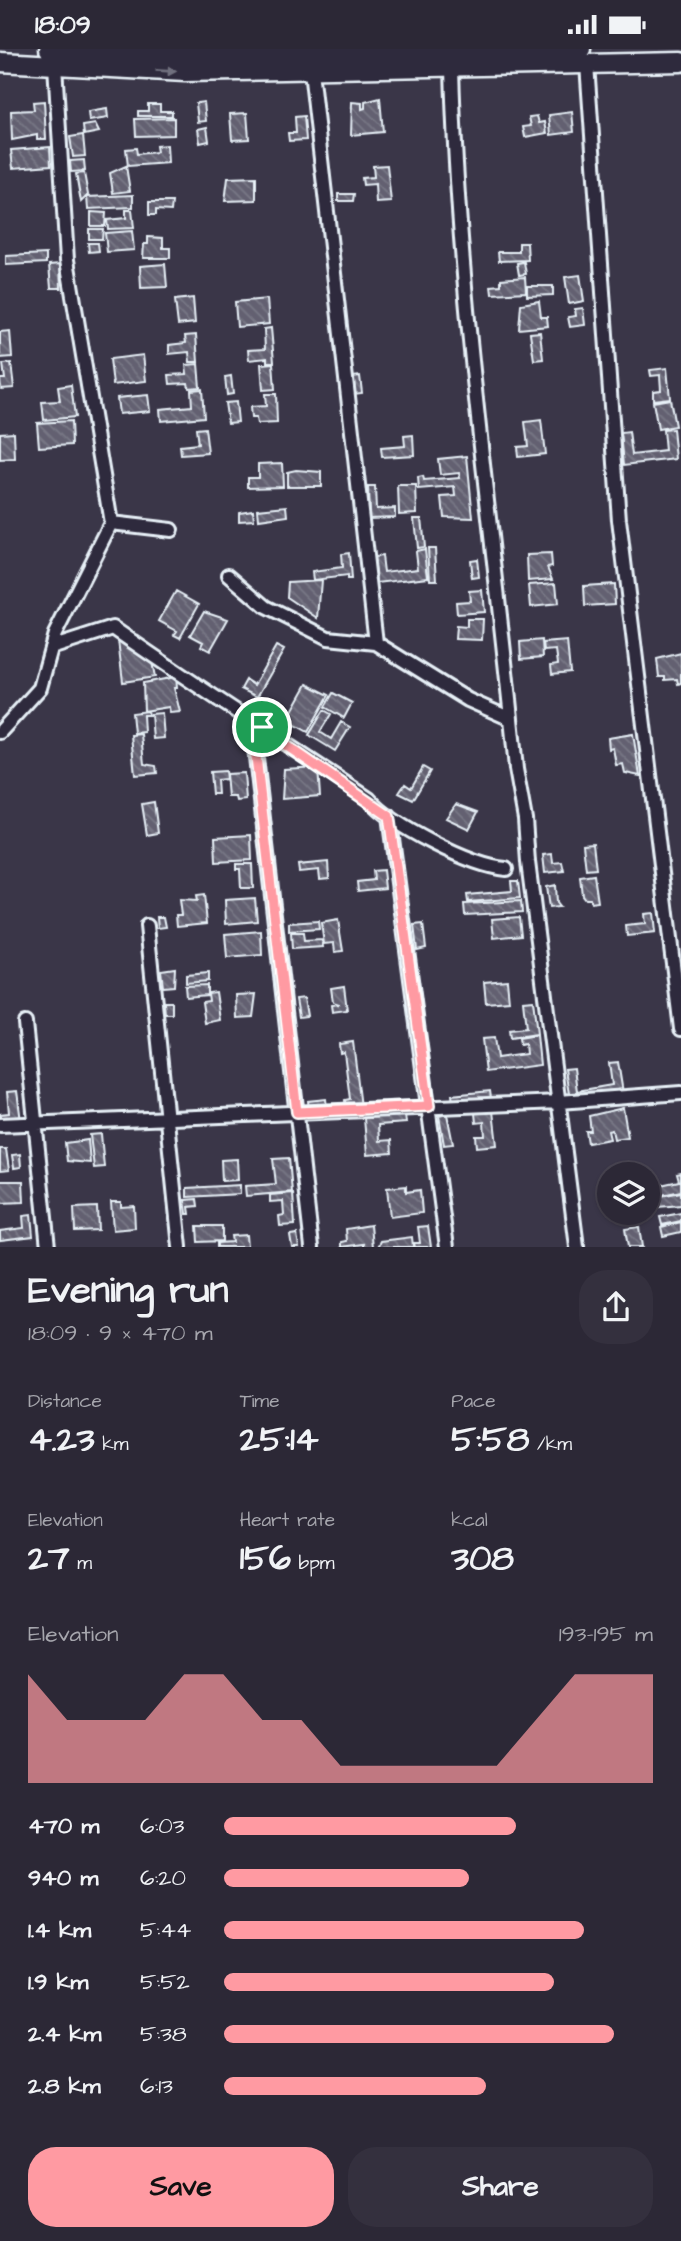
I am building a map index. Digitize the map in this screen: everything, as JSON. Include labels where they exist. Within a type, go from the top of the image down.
[{"type":"street","points":[[52,57],[185,72],[452,68],[584,57]]},
{"type":"street","points":[[0,728],[40,688],[51,648],[70,601],[111,523],[67,260],[52,57]]},
{"type":"street","points":[[0,62],[52,57],[584,57],[681,62]]},
{"type":"street","points":[[584,57],[619,520],[679,984],[681,1029]]},
{"type":"street","points":[[452,68],[455,175],[463,279],[511,719],[577,1247]]},
{"type":"street","points":[[311,71],[376,643]]},
{"type":"street","points":[[111,523],[171,530]]},
{"type":"street","points":[[229,575],[266,607],[328,638],[376,643],[468,699],[511,719]]},
{"type":"street","points":[[51,648],[113,628],[389,816],[433,842],[486,867],[506,869]]},
{"type":"street","points":[[252,722],[312,1247]]},
{"type":"street","points":[[389,816],[447,1247]]},
{"type":"street","points":[[147,926],[180,1247]]},
{"type":"street","points":[[25,1023],[48,1247]]},
{"type":"street","points":[[0,1125],[559,1102],[681,1093]]},
{"type":"building","points":[[380,98],[383,132],[351,135],[352,102],[362,103],[362,109],[365,108],[365,102]]},
{"type":"building","points":[[44,101],[46,139],[37,139],[37,135],[12,140],[11,111],[34,110],[33,102]]},
{"type":"building","points":[[204,102],[206,121],[198,122],[196,103]]},
{"type":"building","points":[[148,104],[160,104],[160,111],[172,111],[172,116],[138,116],[138,111],[148,111]]},
{"type":"building","points":[[107,109],[108,118],[89,121],[88,112]]},
{"type":"building","points":[[572,112],[574,132],[551,135],[549,115]]},
{"type":"building","points":[[247,113],[249,139],[232,140],[230,114]]},
{"type":"building","points":[[304,116],[306,140],[289,141],[288,133],[296,133],[295,117]]},
{"type":"building","points":[[537,116],[539,123],[545,122],[547,133],[525,137],[523,127],[531,126],[529,117]]},
{"type":"building","points":[[174,118],[174,135],[136,136],[135,119]]},
{"type":"building","points":[[95,124],[99,132],[84,135],[83,126]]},
{"type":"building","points":[[207,127],[209,141],[200,143],[198,129]]},
{"type":"building","points":[[83,135],[85,156],[73,157],[70,137]]},
{"type":"building","points":[[167,145],[168,163],[128,166],[126,149],[136,148],[137,154],[157,152],[156,146]]},
{"type":"building","points":[[50,147],[51,165],[13,168],[11,150]]},
{"type":"building","points":[[84,160],[85,171],[71,172],[70,161]]},
{"type":"building","points":[[387,165],[391,202],[376,203],[375,184],[363,185],[362,178],[374,177],[373,166]]},
{"type":"building","points":[[126,166],[130,191],[113,193],[110,173]]},
{"type":"building","points":[[84,173],[88,195],[81,202],[76,174]]},
{"type":"building","points":[[256,177],[256,200],[225,201],[228,178]]},
{"type":"building","points":[[338,194],[354,194],[353,201],[338,201]]},
{"type":"building","points":[[133,195],[133,207],[88,209],[87,197]]},
{"type":"building","points":[[149,202],[172,202],[171,211],[156,210],[156,215],[149,215]]},
{"type":"building","points":[[126,210],[132,210],[134,228],[108,229],[107,220],[126,218]]},
{"type":"building","points":[[91,212],[106,213],[105,226],[91,226]]},
{"type":"building","points":[[89,229],[103,229],[102,239],[89,239]]},
{"type":"building","points":[[132,231],[134,250],[107,252],[105,233]]},
{"type":"building","points":[[148,237],[163,238],[163,248],[170,248],[170,258],[143,258],[144,244],[148,244]]},
{"type":"building","points":[[88,243],[98,243],[99,251],[89,252]]},
{"type":"building","points":[[519,243],[527,243],[528,260],[499,261],[498,252],[519,252]]},
{"type":"building","points":[[46,254],[46,263],[6,265],[6,256]]},
{"type":"building","points":[[524,262],[526,274],[519,275],[517,263]]},
{"type":"building","points":[[60,264],[61,288],[51,288],[49,265]]},
{"type":"building","points":[[165,264],[167,287],[141,288],[140,266]]},
{"type":"building","points":[[580,275],[584,301],[569,304],[565,277]]},
{"type":"building","points":[[525,277],[526,292],[492,294],[491,286],[501,285],[501,279]]},
{"type":"building","points":[[527,286],[553,286],[553,295],[527,296]]},
{"type":"building","points":[[193,298],[195,323],[178,325],[175,300]]},
{"type":"building","points":[[267,299],[269,324],[237,327],[235,302]]},
{"type":"building","points":[[539,301],[541,317],[547,317],[548,326],[519,329],[521,304]]},
{"type":"building","points":[[583,308],[585,325],[570,327],[568,317],[576,316],[575,309]]},
{"type":"building","points":[[271,328],[274,362],[267,362],[267,358],[249,360],[248,350],[265,349],[264,329]]},
{"type":"building","points":[[10,331],[12,357],[0,358],[0,332]]},
{"type":"building","points":[[540,332],[543,359],[534,360],[530,333]]},
{"type":"building","points":[[196,335],[198,362],[190,362],[189,352],[169,354],[169,345],[186,343],[185,336]]},
{"type":"building","points":[[143,355],[146,381],[113,385],[110,359]]},
{"type":"building","points":[[11,363],[14,388],[1,389],[0,379],[5,379],[3,364]]},
{"type":"building","points":[[273,363],[275,389],[263,390],[261,364]]},
{"type":"building","points":[[198,364],[200,387],[189,388],[188,383],[170,384],[169,375],[187,374],[186,365]]},
{"type":"building","points":[[667,368],[670,398],[653,400],[653,391],[661,390],[660,375],[651,376],[650,370]]},
{"type":"building","points":[[231,376],[233,394],[227,395],[225,377]]},
{"type":"building","points":[[360,376],[362,393],[354,394],[352,377]]},
{"type":"building","points":[[71,385],[75,417],[44,420],[42,402],[60,401],[58,387]]},
{"type":"building","points":[[202,389],[204,417],[161,421],[160,409],[192,406],[191,390]]},
{"type":"building","points":[[265,394],[276,394],[277,423],[257,424],[256,418],[251,418],[250,407],[266,406]]},
{"type":"building","points":[[148,395],[150,411],[119,414],[117,398]]},
{"type":"building","points":[[670,399],[675,426],[658,429],[653,402]]},
{"type":"building","points":[[236,402],[238,422],[228,423],[225,403]]},
{"type":"building","points":[[541,420],[545,454],[518,457],[517,447],[528,446],[525,422]]},
{"type":"building","points":[[71,421],[72,445],[39,447],[37,423]]},
{"type":"building","points":[[205,428],[208,453],[181,455],[180,446],[198,444],[196,429]]},
{"type":"building","points":[[673,429],[676,459],[624,465],[621,433],[629,432],[632,455],[665,451],[663,430]]},
{"type":"building","points":[[14,432],[15,459],[0,460],[0,433]]},
{"type":"building","points":[[413,435],[414,455],[382,457],[381,448],[405,446],[404,436]]},
{"type":"building","points":[[467,456],[473,518],[444,517],[442,497],[456,496],[455,487],[419,490],[418,478],[423,477],[424,481],[460,478],[459,473],[440,475],[438,459]]},
{"type":"building","points":[[282,463],[283,486],[248,487],[248,477],[258,477],[258,464]]},
{"type":"building","points":[[287,472],[321,472],[321,486],[287,486]]},
{"type":"building","points":[[398,486],[416,486],[417,513],[399,514]]},
{"type":"building","points":[[368,487],[375,487],[376,509],[395,508],[395,517],[369,518]]},
{"type":"building","points":[[287,506],[288,516],[259,520],[258,509]]},
{"type":"building","points":[[253,510],[254,520],[239,521],[239,512]]},
{"type":"building","points":[[414,518],[421,518],[424,547],[417,548]]},
{"type":"building","points":[[428,548],[435,548],[437,580],[430,580]]},
{"type":"building","points":[[425,549],[428,577],[377,583],[374,557],[382,556],[384,572],[418,568],[416,551]]},
{"type":"building","points":[[349,553],[351,580],[347,580],[347,576],[313,580],[312,572],[342,568],[341,554]]},
{"type":"building","points":[[551,554],[552,566],[548,567],[553,579],[528,581],[527,555]]},
{"type":"building","points":[[477,559],[479,577],[472,578],[470,560]]},
{"type":"building","points":[[321,580],[318,618],[287,597],[288,582]]},
{"type":"building","points":[[556,583],[558,604],[531,607],[529,585]]},
{"type":"building","points":[[614,584],[615,604],[585,606],[584,586]]},
{"type":"building","points":[[482,590],[484,612],[457,614],[456,602],[470,601],[469,591]]},
{"type":"building","points":[[176,591],[199,604],[180,638],[174,635],[177,631],[159,621]]},
{"type":"building","points":[[204,611],[228,619],[210,651],[201,646],[203,642],[190,635]]},
{"type":"building","points":[[467,619],[483,619],[482,640],[455,639],[456,626],[467,627]]},
{"type":"building","points":[[118,640],[152,662],[155,677],[123,682]]},
{"type":"building","points":[[542,640],[543,657],[521,659],[520,642]]},
{"type":"building","points":[[567,641],[570,672],[552,674],[551,665],[558,664],[556,650],[544,651],[543,643]]},
{"type":"building","points":[[276,646],[284,650],[257,697],[241,689],[246,680],[254,685]]},
{"type":"building","points":[[681,653],[681,683],[678,684],[677,679],[665,680],[665,677],[659,677],[657,659]]},
{"type":"building","points":[[176,677],[177,688],[174,688],[180,712],[170,713],[169,707],[144,711],[143,683]]},
{"type":"building","points":[[307,684],[329,695],[308,732],[287,720]]},
{"type":"building","points":[[333,693],[352,703],[344,718],[325,707]]},
{"type":"building","points":[[324,710],[331,714],[320,732],[331,739],[341,722],[350,727],[335,751],[309,735]]},
{"type":"building","points":[[148,711],[149,715],[143,715],[144,732],[134,733],[132,713]]},
{"type":"building","points":[[162,713],[164,738],[153,739],[151,714]]},
{"type":"building","points":[[141,734],[144,764],[156,766],[157,773],[135,775],[131,735]]},
{"type":"building","points":[[633,734],[640,776],[625,773],[623,764],[616,765],[613,748],[609,749],[608,738]]},
{"type":"building","points":[[318,767],[320,796],[282,799],[284,769]]},
{"type":"building","points":[[423,767],[430,771],[413,800],[399,793],[405,784],[411,788]]},
{"type":"building","points":[[225,771],[226,779],[217,780],[218,794],[212,794],[210,772]]},
{"type":"building","points":[[244,773],[246,800],[237,801],[236,797],[228,797],[226,774]]},
{"type":"building","points":[[154,802],[158,833],[147,835],[142,804]]},
{"type":"building","points":[[456,804],[478,812],[469,829],[446,818]]},
{"type":"building","points":[[251,835],[252,860],[216,862],[215,837]]},
{"type":"building","points":[[593,843],[596,869],[586,870],[583,844]]},
{"type":"building","points":[[552,854],[553,863],[562,862],[564,871],[545,873],[543,855]]},
{"type":"building","points":[[328,862],[329,878],[320,879],[319,870],[299,872],[298,865]]},
{"type":"building","points":[[236,864],[252,864],[253,888],[241,888],[240,869],[236,869]]},
{"type":"building","points":[[383,870],[385,888],[358,891],[357,882],[374,880],[373,871]]},
{"type":"building","points":[[594,875],[598,902],[591,903],[590,899],[585,899],[582,895],[580,877]]},
{"type":"building","points":[[511,881],[518,881],[520,898],[468,902],[467,895],[512,891]]},
{"type":"building","points":[[555,885],[556,903],[559,907],[549,908],[546,887]]},
{"type":"building","points":[[204,895],[207,923],[177,926],[176,915],[181,915],[179,900],[197,901],[196,896]]},
{"type":"building","points":[[255,898],[257,921],[226,924],[225,900]]},
{"type":"building","points":[[521,901],[522,912],[465,915],[464,904]]},
{"type":"building","points":[[653,913],[655,933],[627,936],[626,926],[645,924],[644,914]]},
{"type":"building","points":[[157,917],[164,917],[166,927],[158,928]]},
{"type":"building","points":[[519,917],[521,935],[494,938],[492,919]]},
{"type":"building","points":[[338,920],[343,951],[335,952],[334,943],[324,944],[321,923]]},
{"type":"building","points":[[318,921],[319,929],[289,931],[289,923]]},
{"type":"building","points":[[423,924],[426,948],[417,950],[414,925]]},
{"type":"building","points":[[261,931],[262,955],[227,958],[225,934]]},
{"type":"building","points":[[291,933],[303,933],[304,941],[322,940],[323,947],[292,949]]},
{"type":"building","points":[[175,968],[174,986],[163,987],[161,970]]},
{"type":"building","points":[[208,973],[208,981],[186,983],[186,975]]},
{"type":"building","points":[[507,980],[509,1001],[486,1003],[484,982]]},
{"type":"building","points":[[207,985],[207,995],[186,997],[185,986]]},
{"type":"building","points":[[344,986],[347,1010],[332,1012],[331,1005],[339,1004],[333,1002],[331,988]]},
{"type":"building","points":[[216,992],[220,1020],[205,1023],[202,1002],[209,1001],[208,993]]},
{"type":"building","points":[[256,994],[253,1017],[237,1018],[236,995]]},
{"type":"building","points":[[304,998],[307,1016],[299,1017],[296,999]]},
{"type":"building","points":[[533,1000],[537,1034],[510,1038],[509,1030],[526,1028],[523,1001]]},
{"type":"building","points":[[164,1002],[172,1002],[172,1014],[165,1014]]},
{"type":"building","points":[[537,1035],[540,1065],[486,1072],[482,1039],[494,1038],[497,1058],[526,1054],[525,1044],[520,1045],[519,1038]]},
{"type":"building","points":[[353,1042],[361,1107],[346,1109],[345,1100],[350,1099],[344,1052],[340,1053],[339,1044]]},
{"type":"building","points":[[618,1062],[623,1093],[570,1101],[565,1069],[574,1068],[577,1091],[612,1085],[609,1063]]},
{"type":"building","points":[[17,1091],[21,1121],[0,1123],[0,1114],[9,1113],[7,1092]]},
{"type":"building","points":[[490,1091],[491,1098],[453,1102],[452,1095]]},
{"type":"building","points":[[326,1099],[327,1108],[309,1109],[308,1101]]},
{"type":"building","points":[[623,1108],[628,1137],[614,1139],[612,1130],[608,1131],[610,1139],[588,1143],[586,1131],[591,1131],[589,1116]]},
{"type":"building","points":[[493,1111],[497,1145],[477,1147],[476,1136],[485,1136],[484,1122],[476,1123],[475,1113]]},
{"type":"building","points":[[447,1114],[453,1144],[444,1145],[439,1116]]},
{"type":"building","points":[[405,1115],[406,1123],[378,1125],[379,1141],[391,1140],[392,1153],[367,1155],[364,1118]]},
{"type":"building","points":[[101,1134],[104,1167],[94,1168],[90,1135]]},
{"type":"building","points":[[88,1140],[90,1163],[67,1161],[65,1143]]},
{"type":"building","points":[[0,1149],[6,1149],[9,1170],[0,1171]]},
{"type":"building","points":[[20,1154],[21,1167],[14,1168],[12,1155]]},
{"type":"building","points":[[289,1158],[292,1192],[246,1196],[245,1186],[276,1184],[273,1159]]},
{"type":"building","points":[[237,1159],[238,1180],[222,1181],[221,1160]]},
{"type":"building","points":[[681,1173],[681,1191],[660,1195],[660,1185],[679,1181],[677,1174]]},
{"type":"building","points":[[0,1181],[23,1181],[24,1202],[0,1203]]},
{"type":"building","points":[[240,1185],[240,1194],[187,1197],[187,1188]]},
{"type":"building","points":[[406,1186],[406,1192],[420,1190],[422,1213],[390,1217],[387,1188]]},
{"type":"building","points":[[681,1192],[681,1205],[660,1207],[660,1196]]},
{"type":"building","points":[[293,1193],[295,1225],[280,1226],[279,1216],[284,1215],[283,1201],[270,1202],[270,1195]]},
{"type":"building","points":[[197,1199],[198,1206],[189,1207],[190,1214],[187,1214],[185,1200]]},
{"type":"building","points":[[111,1202],[121,1202],[121,1207],[134,1206],[135,1228],[113,1230]]},
{"type":"building","points":[[97,1207],[98,1230],[75,1231],[74,1208]]},
{"type":"building","points":[[681,1213],[681,1221],[662,1225],[660,1217]]},
{"type":"building","points":[[31,1215],[33,1236],[0,1240],[0,1231],[24,1228],[23,1216]]},
{"type":"building","points":[[681,1222],[681,1232],[663,1236],[661,1227]]},
{"type":"building","points":[[371,1225],[373,1247],[364,1247],[364,1244],[342,1247],[342,1242],[347,1241],[346,1229]]},
{"type":"building","points":[[197,1226],[222,1226],[222,1241],[198,1242]]},
{"type":"building","points":[[428,1226],[431,1247],[415,1247],[414,1243],[420,1243],[418,1227]]},
{"type":"building","points":[[639,1227],[642,1247],[628,1247],[625,1229]]},
{"type":"building","points":[[297,1234],[299,1247],[292,1247],[290,1235]]},
{"type":"building","points":[[246,1235],[247,1247],[217,1247],[217,1243],[232,1242],[231,1236]]},
{"type":"building","points":[[412,1237],[413,1247],[378,1247],[381,1241]]},
{"type":"route","points":[[252,722],[262,727],[369,799],[377,809],[389,816],[429,1106],[297,1112],[252,722]]}]
